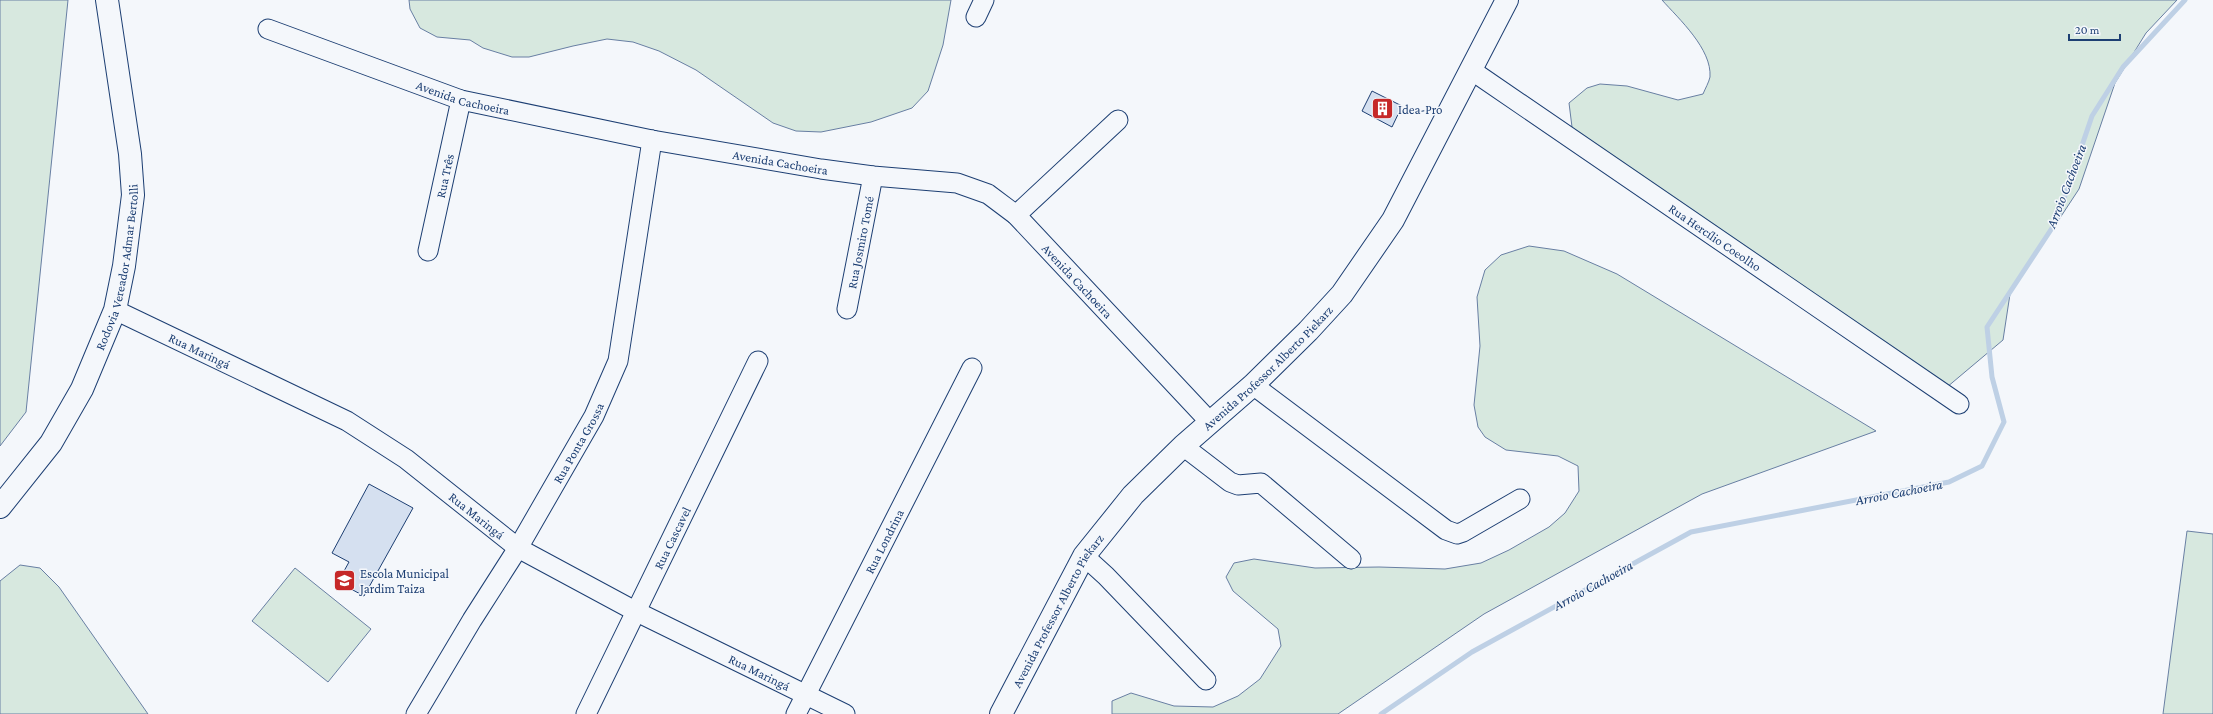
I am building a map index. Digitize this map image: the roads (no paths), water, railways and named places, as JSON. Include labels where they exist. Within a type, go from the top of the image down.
[{"type":"main road","name":"Rodovia Vereador Admar Bertolli","points":[[0,507],[51,443],[75,402],[82,389],[115,310],[124,266],[133,195],[130,154],[107,0]]},
{"type":"main road","name":"Avenida Professor Alberto Piekarz","points":[[1001,714],[1084,556],[1133,496],[1183,446],[1253,385],[1308,331],[1342,294],[1393,220],[1472,70],[1503,1]]},
{"type":"street","points":[[976,17],[984,0]]},
{"type":"street","name":"Avenida Cachoeira","points":[[268,29],[461,100],[652,140],[821,169],[873,176],[957,183],[988,194],[1016,215],[1210,422]]},
{"type":"street","name":"Rua Hercílio Coeolho","points":[[1472,70],[1959,404]]},
{"type":"street","name":"Rua Três","points":[[428,251],[461,100]]},
{"type":"street","points":[[1016,215],[1118,120]]},
{"type":"street","name":"Rua Ponta Grossa","points":[[416,714],[472,620],[518,548],[594,416],[618,361],[652,140]]},
{"type":"street","name":"Rua Josmiro Tomé","points":[[847,309],[873,176]]},
{"type":"street","name":"Rua Maringá","points":[[115,310],[347,421],[406,459],[518,548],[635,611],[845,714]]},
{"type":"street","name":"Rua Cascavel","points":[[586,714],[758,361]]},
{"type":"street","name":"Rua Londrina","points":[[796,714],[972,368]]},
{"type":"street","points":[[1253,385],[1446,530],[1457,534],[1463,532],[1520,499]]},
{"type":"street","points":[[1183,446],[1230,482],[1238,485],[1261,483],[1351,559]]},
{"type":"street","points":[[1084,556],[1106,576],[1206,680]]},
{"type":"waterway","name":"Arroio Cachoeira","points":[[1381,714],[1472,652],[1691,532],[1949,482],[1982,466],[2004,422],[1992,377],[1987,327],[2056,222],[2092,116],[2123,67],[2185,0]]},
{"type":"place","name":"Idea-Pro","points":[[1382,109]]},
{"type":"place","name":"Escola Municipal Jardim Taiza","points":[[344,580]]}]
